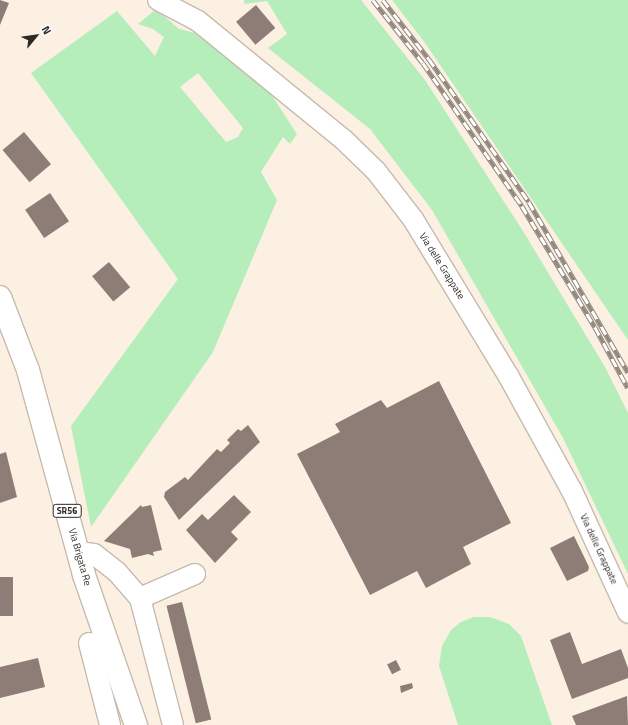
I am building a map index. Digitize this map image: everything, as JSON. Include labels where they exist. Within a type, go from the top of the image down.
[{"type":"main road","name":"Via Brigata Re","points":[[0,296],[28,370],[78,552],[136,725]]},
{"type":"street","name":"Via delle Grappate","points":[[158,0],[198,22],[344,140],[376,171],[413,219],[536,425],[572,490],[628,613]]},
{"type":"street","points":[[192,0],[198,22]]},
{"type":"street","points":[[78,552],[94,554],[116,572],[140,598],[173,725]]},
{"type":"street","points":[[140,598],[195,574]]},
{"type":"street","points":[[89,643],[110,725]]},
{"type":"green space","points":[[244,0],[361,0],[425,80],[523,231],[605,367],[628,413],[628,574],[563,438],[432,210],[370,129],[268,48],[287,34],[267,1],[244,4]]},
{"type":"green space","points":[[392,0],[628,0],[628,340],[425,43]]},
{"type":"green space","points":[[156,9],[179,29],[208,36],[265,85],[297,134],[290,144],[283,137],[261,172],[277,200],[213,352],[91,527],[71,426],[178,279],[31,73],[117,11],[155,56],[164,37],[153,29],[138,24]],"holes":[[[198,73],[243,128],[238,137],[226,142],[180,87]]]},
{"type":"green space","points":[[474,617],[490,617],[509,624],[521,636],[552,725],[458,725],[439,666],[442,646],[451,630],[461,622]]},
{"type":"building","points":[[0,0],[9,3],[0,25]]},
{"type":"building","points":[[256,5],[275,28],[255,45],[236,22]]},
{"type":"building","points":[[24,132],[51,164],[30,182],[3,150]]},
{"type":"building","points":[[50,193],[69,221],[44,238],[25,210]]},
{"type":"building","points":[[109,262],[130,287],[113,301],[92,276]]},
{"type":"building","points":[[439,381],[511,523],[463,547],[471,564],[426,588],[417,571],[370,595],[297,454],[340,432],[335,424],[381,400],[387,408]]},
{"type":"building","points":[[248,425],[260,442],[179,520],[164,497],[165,492],[185,477],[188,480],[217,449],[221,452],[230,443],[227,440],[238,429],[241,431]]},
{"type":"building","points":[[6,452],[17,497],[0,503],[0,454]]},
{"type":"building","points":[[234,495],[251,512],[231,532],[238,539],[215,563],[186,530],[202,514],[208,520]]},
{"type":"building","points":[[141,505],[142,507],[151,505],[162,550],[153,552],[154,556],[148,554],[132,558],[130,549],[104,541]]},
{"type":"building","points":[[574,536],[589,567],[588,571],[567,581],[550,548]]},
{"type":"building","points":[[0,577],[13,577],[13,616],[0,616]]},
{"type":"building","points":[[182,602],[211,719],[196,723],[166,606]]},
{"type":"building","points":[[570,632],[582,664],[621,649],[628,668],[628,678],[572,699],[550,640]]},
{"type":"building","points":[[38,658],[45,687],[0,698],[0,667]]},
{"type":"building","points":[[396,660],[401,670],[392,674],[387,665]]},
{"type":"building","points":[[412,683],[413,688],[401,693],[400,686]]},
{"type":"building","points":[[627,696],[628,725],[576,725],[572,716]]},
{"type":"railway","points":[[373,0],[423,63],[522,206],[595,327],[628,388]]},
{"type":"railway","points":[[383,0],[429,59],[529,202],[628,372]]}]
